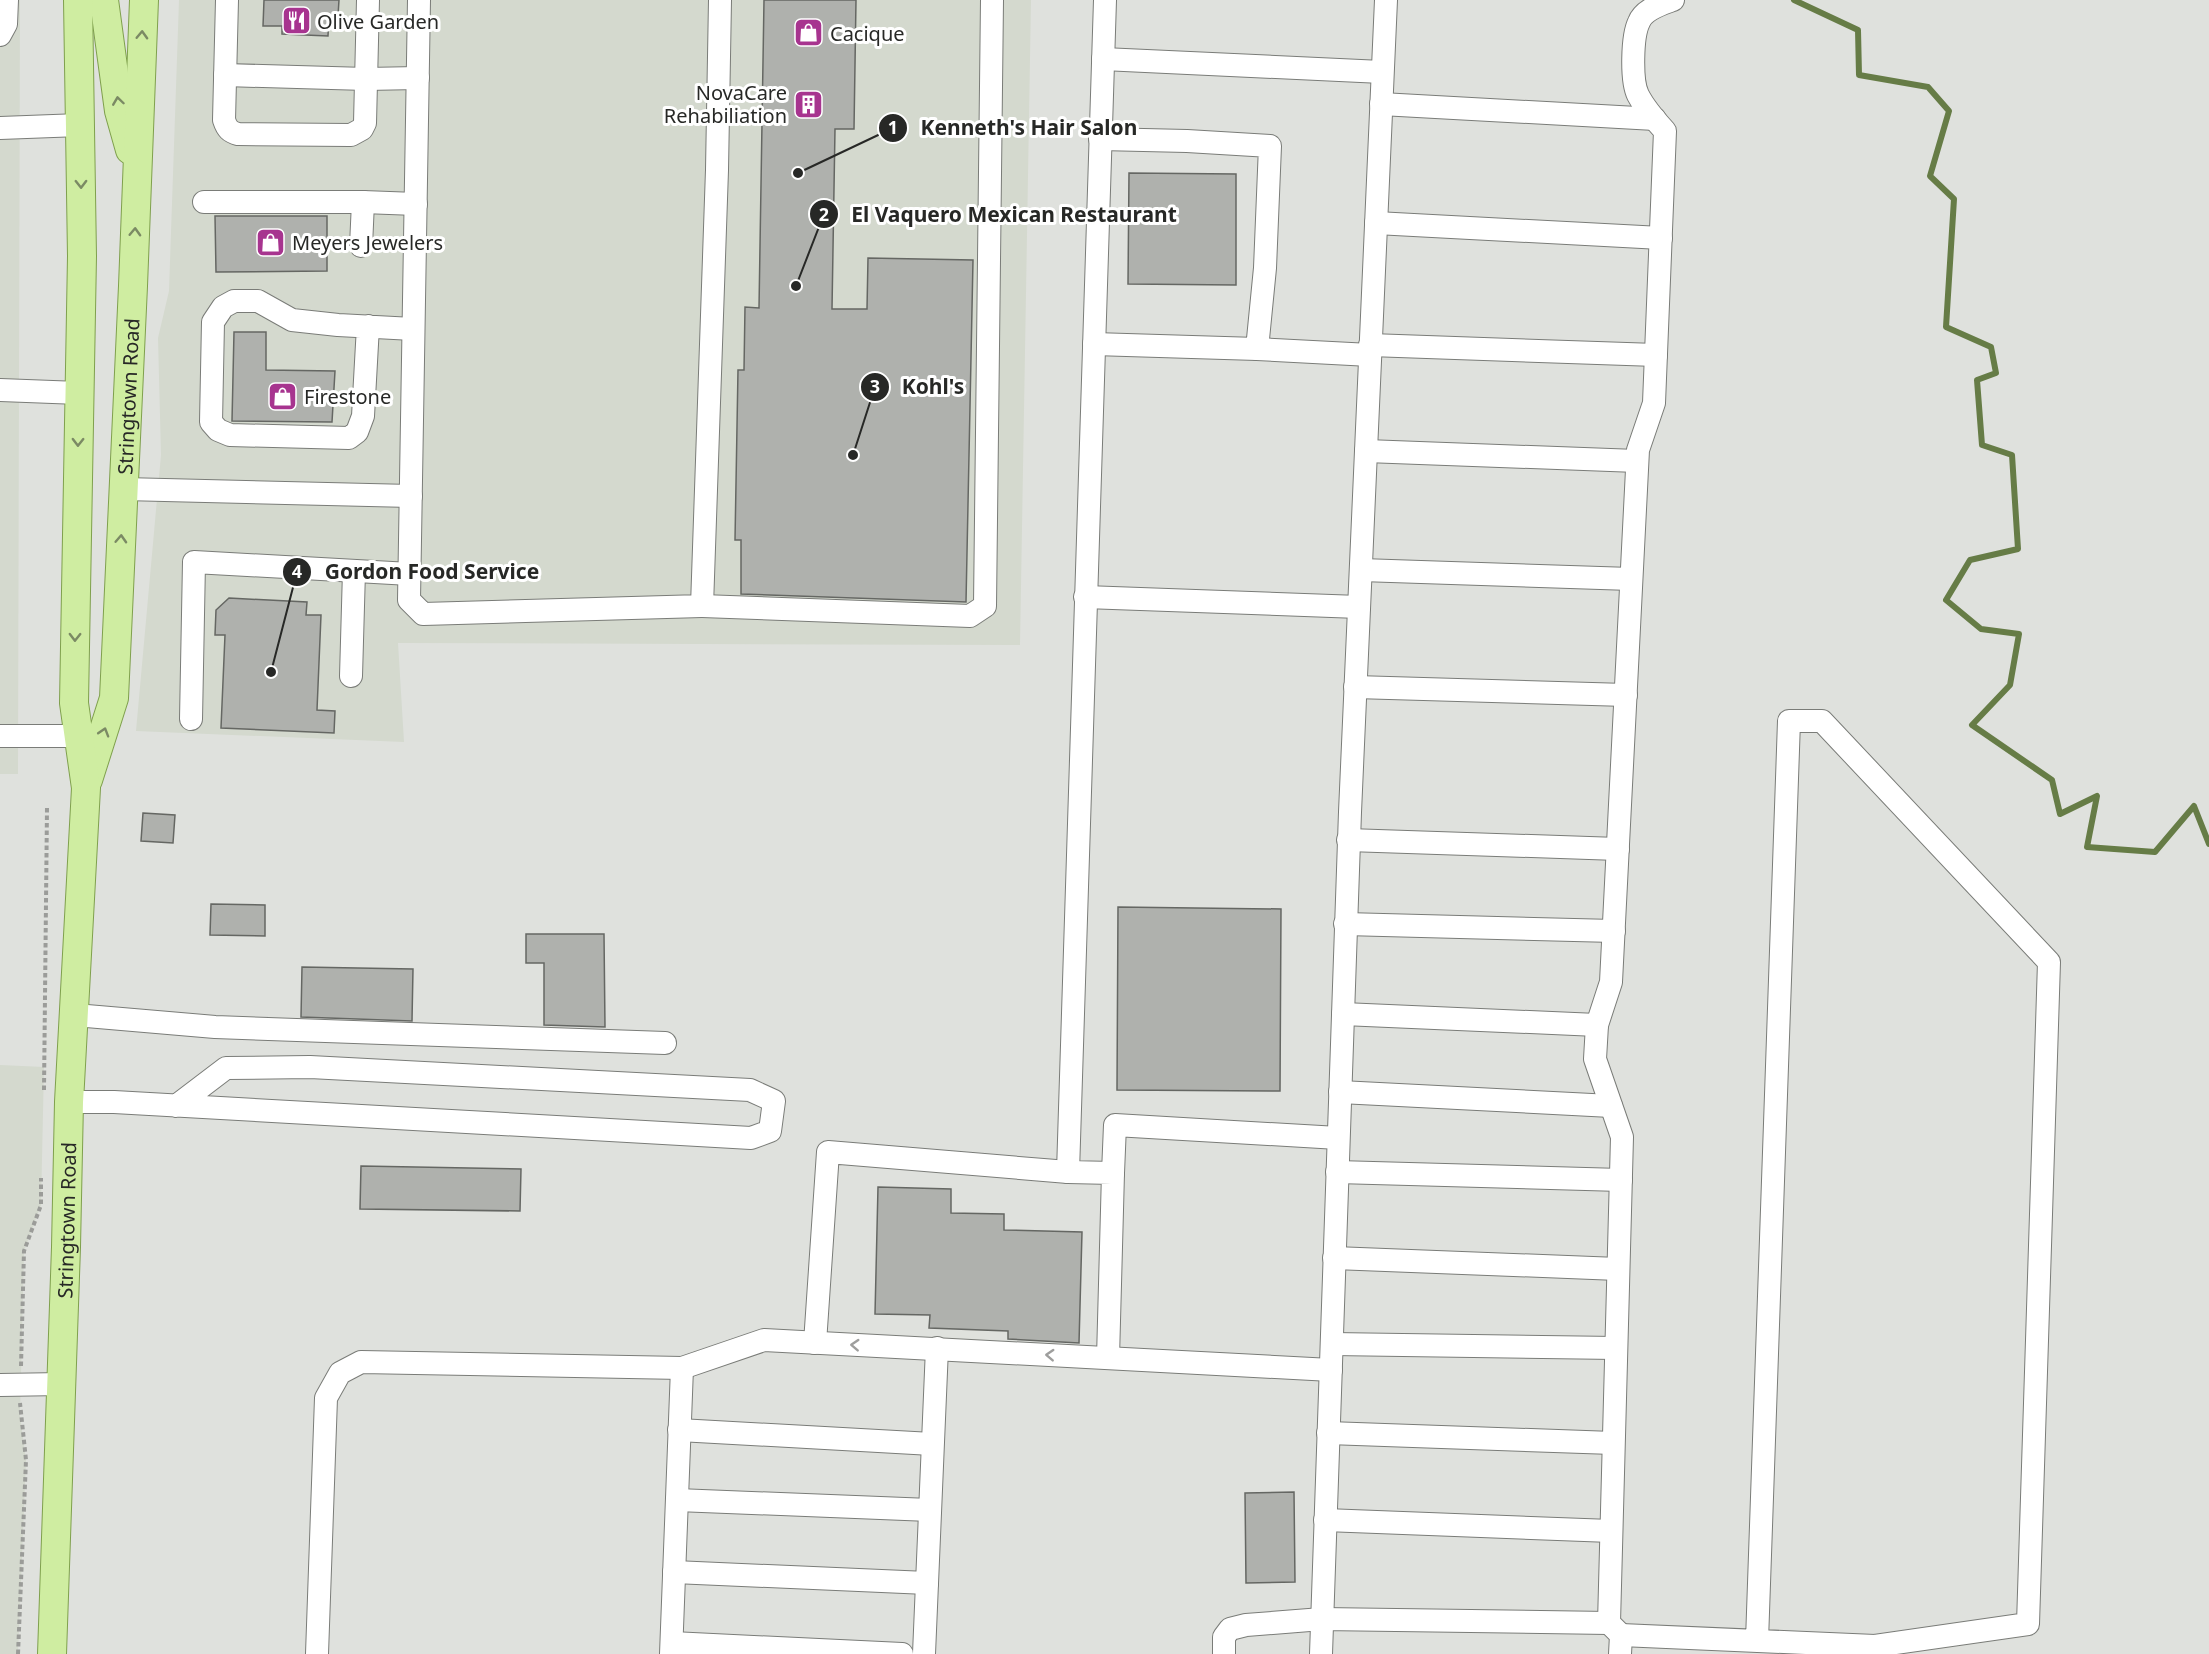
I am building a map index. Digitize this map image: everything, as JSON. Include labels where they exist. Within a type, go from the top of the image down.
[{"type":"main road","name":"Stringtown Road","points":[[52,1654],[62,1384],[56,1102],[75,1014],[86,788],[74,703],[82,256],[78,0]]},
{"type":"main road","points":[[104,0],[119,111],[137,178]]},
{"type":"main road","name":"Stringtown Road","points":[[86,788],[114,698],[144,0]]},
{"type":"lane","points":[[0,35],[6,24],[7,0]]},
{"type":"lane","points":[[227,0],[224,120],[226,127],[238,134],[351,135],[357,134],[365,123],[368,0]]},
{"type":"lane","points":[[419,0],[410,600],[423,614],[702,606],[970,616],[985,606],[992,0]]},
{"type":"lane","points":[[702,606],[720,0]]},
{"type":"lane","points":[[1068,1172],[1105,0]]},
{"type":"lane","points":[[1321,1654],[1348,840],[1386,0]]},
{"type":"lane","points":[[1616,1637],[1611,1531],[1622,1137],[1595,1059],[1597,1025],[1611,982],[1637,461],[1638,450],[1654,403],[1665,131],[1636,92],[1632,69],[1639,21],[1651,9],[1673,0]]},
{"type":"lane","points":[[1103,59],[1382,72]]},
{"type":"lane","points":[[225,75],[366,79],[418,78]]},
{"type":"lane","points":[[1381,104],[1655,119]]},
{"type":"lane","points":[[0,128],[80,125]]},
{"type":"lane","points":[[1100,140],[1187,141],[1270,146],[1265,268],[1257,349]]},
{"type":"lane","points":[[204,202],[416,204]]},
{"type":"lane","points":[[362,246],[363,202]]},
{"type":"lane","points":[[1376,223],[1661,238]]},
{"type":"lane","points":[[368,326],[363,416],[357,432],[349,438],[230,435],[218,430],[211,422],[213,322],[223,307],[234,301],[258,302],[292,320],[338,326],[368,326],[413,329]]},
{"type":"lane","points":[[1094,344],[1656,356]]},
{"type":"lane","points":[[0,390],[79,393]]},
{"type":"lane","points":[[1365,451],[1637,461]]},
{"type":"lane","points":[[124,489],[411,496]]},
{"type":"lane","points":[[191,718],[194,561],[410,574]]},
{"type":"lane","points":[[1361,570],[1631,579]]},
{"type":"lane","points":[[351,676],[354,571]]},
{"type":"lane","points":[[1085,597],[1359,607]]},
{"type":"lane","points":[[1355,687],[1626,695]]},
{"type":"lane","points":[[1224,1654],[1224,1637],[1230,1629],[1246,1625],[1322,1619],[1616,1637],[1757,1641],[1790,1648],[1875,1646],[2028,1624],[2049,962],[1822,720],[1789,721],[1757,1641]]},
{"type":"lane","points":[[0,736],[78,736]]},
{"type":"lane","points":[[1348,840],[1618,849]]},
{"type":"lane","points":[[1346,924],[1614,931]]},
{"type":"lane","points":[[75,1014],[227,1028],[665,1043]]},
{"type":"lane","points":[[1343,1014],[1597,1025]]},
{"type":"lane","points":[[56,1102],[176,1106],[751,1138],[770,1131],[774,1101],[750,1090],[310,1067],[226,1068],[176,1106]]},
{"type":"lane","points":[[1340,1092],[1611,1106]]},
{"type":"lane","points":[[1108,1358],[1115,1125],[1338,1138]]},
{"type":"lane","points":[[815,1343],[828,1152],[1068,1172],[1113,1173]]},
{"type":"lane","points":[[1337,1172],[1621,1180]]},
{"type":"lane","points":[[1334,1258],[1618,1269]]},
{"type":"lane","points":[[317,1654],[326,1398],[340,1373],[361,1362],[682,1368],[764,1340],[1331,1370]]},
{"type":"lane","points":[[1332,1344],[1616,1348]]},
{"type":"lane","points":[[924,1654],[937,1348]]},
{"type":"lane","points":[[682,1368],[671,1648],[902,1654]]},
{"type":"lane","points":[[10,1385],[62,1384]]},
{"type":"lane","points":[[679,1430],[933,1444]]},
{"type":"lane","points":[[1328,1433],[1613,1443]]},
{"type":"lane","points":[[677,1500],[930,1510]]},
{"type":"lane","points":[[1325,1520],[1611,1531]]},
{"type":"lane","points":[[674,1572],[927,1583]]},
{"type":"path","points":[[47,808],[56,1102]]},
{"type":"path","points":[[18,1654],[26,1460],[20,1416],[10,1385],[24,1251],[40,1205],[41,1170]]},
{"type":"shaded area","points":[[0,0],[20,0],[18,774],[0,774]]},
{"type":"shaded area","points":[[179,0],[1031,0],[1020,645],[398,643],[404,742],[136,731],[161,455],[158,338],[169,291]]},
{"type":"shaded area","points":[[0,1065],[44,1067],[41,1205],[24,1251],[20,1416],[26,1460],[18,1654],[0,1654]]},
{"type":"building","name":"Olive Garden","points":[[264,0],[339,0],[338,16],[329,15],[328,36],[282,34],[282,26],[263,26]]},
{"type":"building","points":[[764,0],[856,0],[854,129],[835,129],[832,309],[867,309],[868,258],[973,260],[966,602],[741,594],[741,540],[735,540],[738,370],[744,370],[745,307],[759,308]]},
{"type":"building","points":[[1129,173],[1236,174],[1236,285],[1128,284]]},
{"type":"building","name":"Meyers Jewelers","points":[[215,216],[327,216],[327,271],[216,272]]},
{"type":"building","name":"Firestone","points":[[234,332],[266,332],[266,370],[335,371],[332,422],[232,421]]},
{"type":"building","points":[[229,598],[307,602],[306,615],[321,615],[317,710],[335,711],[334,733],[221,728],[225,635],[215,635],[216,610]]},
{"type":"building","points":[[143,813],[175,815],[173,843],[141,841]]},
{"type":"building","points":[[211,904],[265,905],[265,936],[210,935]]},
{"type":"building","points":[[1118,907],[1281,909],[1280,1091],[1117,1090]]},
{"type":"building","points":[[526,934],[604,934],[605,1027],[544,1025],[544,963],[526,963]]},
{"type":"building","points":[[302,967],[413,969],[412,1021],[301,1017]]},
{"type":"building","points":[[361,1166],[521,1169],[520,1211],[360,1209]]},
{"type":"building","points":[[878,1187],[951,1189],[951,1213],[1004,1214],[1004,1230],[1082,1232],[1079,1343],[1008,1339],[1008,1331],[929,1328],[930,1315],[875,1314]]},
{"type":"building","points":[[1294,1492],[1295,1582],[1246,1583],[1245,1493]]},
{"type":"waterway","points":[[1794,0],[1858,30],[1859,75],[1928,87],[1949,111],[1930,176],[1954,199],[1946,327],[1991,347],[1996,373],[1977,380],[1982,445],[2012,455],[2018,549],[1970,560],[1946,600],[1981,629],[2019,634],[2010,685],[1972,725],[2052,780],[2060,814],[2097,796],[2087,847],[2155,852],[2194,806],[2209,844]]},
{"type":"place","name":"Olive Garden","points":[[296,21]]},
{"type":"place","name":"Cacique","points":[[809,33]]},
{"type":"place","name":"NovaCare Rehabiliation","points":[[808,104]]},
{"type":"place","name":"Kenneth's Hair Salon","points":[[798,173]]},
{"type":"place","name":"Meyers Jewelers","points":[[271,242]]},
{"type":"place","name":"El Vaquero Mexican Restaurant","points":[[796,286]]},
{"type":"place","name":"Firestone","points":[[283,396]]},
{"type":"place","name":"Kohl's","points":[[853,455]]},
{"type":"place","name":"Gordon Food Service","points":[[271,672]]}]
